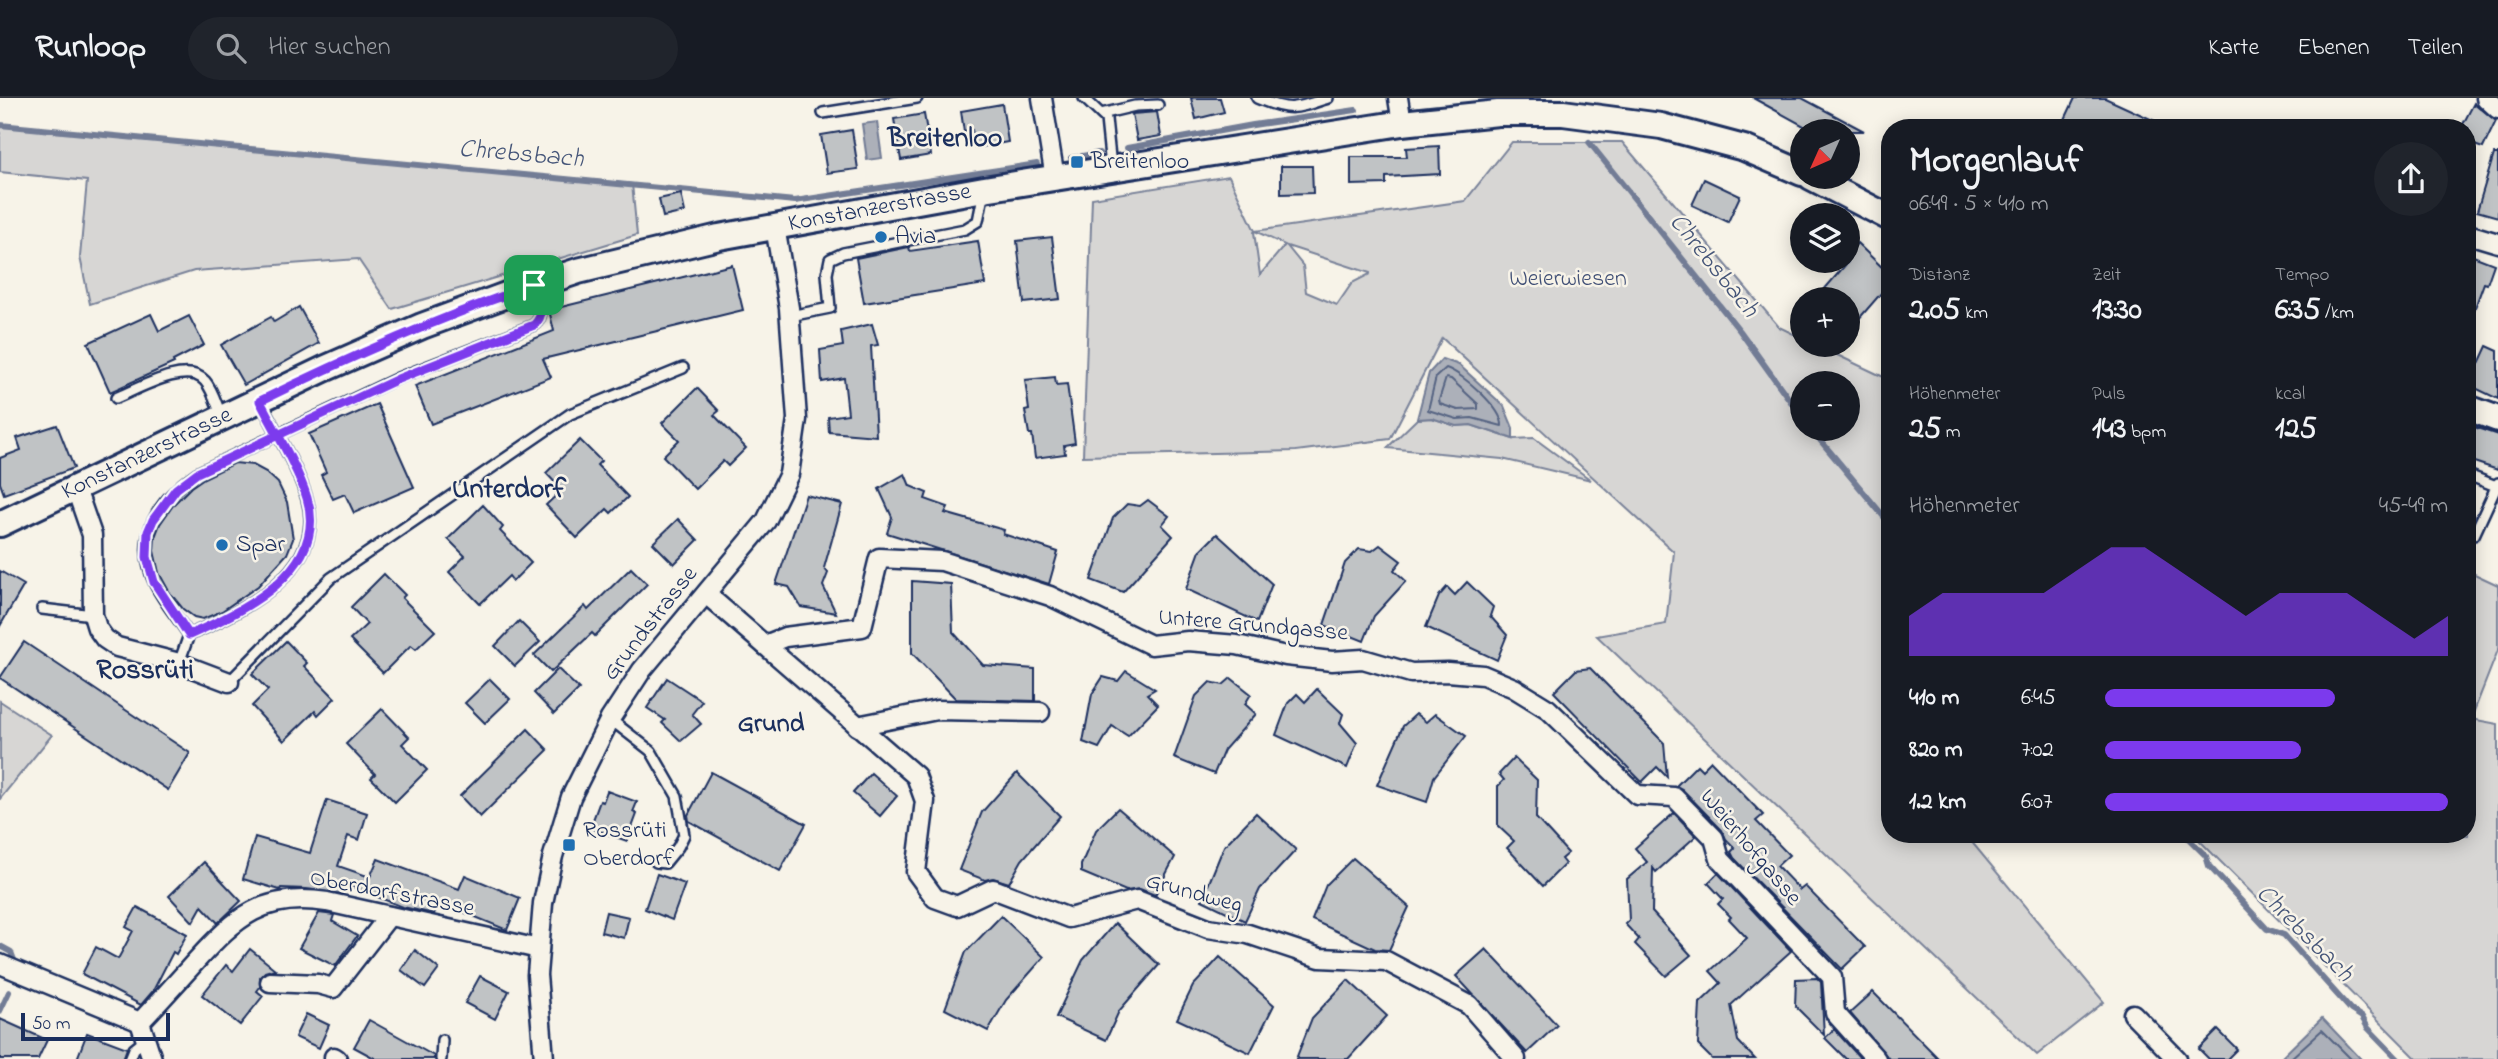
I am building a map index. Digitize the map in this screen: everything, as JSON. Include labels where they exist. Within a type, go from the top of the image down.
[{"type":"main road","name":"Konstanzerstrasse","points":[[0,524],[398,336],[465,309],[621,259],[719,237],[984,189],[1402,123],[1498,113],[1593,115],[1661,126],[1715,139],[1790,168]]},
{"type":"main road","points":[[1834,189],[1881,213]]},
{"type":"main road","points":[[2476,411],[2498,419]]},
{"type":"street","points":[[1042,98],[1055,178]]},
{"type":"street","points":[[1398,98],[1402,123]]},
{"type":"street","points":[[2486,98],[2498,109]]},
{"type":"street","name":"Grundstrasse","points":[[544,1059],[538,1000],[538,949],[543,903],[553,856],[571,797],[610,719],[642,670],[766,521],[789,474],[797,419],[790,316],[775,227]]},
{"type":"street","points":[[2476,236],[2498,243]]},
{"type":"street","points":[[76,489],[92,535],[93,615],[97,628],[105,639],[117,647],[179,663],[229,682]]},
{"type":"street","name":"Untere Grundgasse","points":[[765,645],[785,637],[862,627],[879,558],[942,561],[1051,596],[1151,645],[1188,640],[1237,645],[1286,656],[1332,661],[1363,659],[1411,673],[1483,675],[1514,688],[1548,709]]},
{"type":"street","name":"Grundweg","points":[[706,594],[910,769],[920,784],[925,801],[916,872],[935,898],[957,906],[993,889],[1069,918],[1137,900],[1208,928],[1248,934],[1320,958],[1386,961],[1469,1005],[1516,1059]]},
{"type":"street","name":"Weierhofgasse","points":[[1548,709],[1637,795],[1674,797],[1714,838],[1720,859],[1832,977],[1835,1013],[1876,1059]]},
{"type":"street","points":[[857,726],[937,710],[1040,712]]},
{"type":"street","name":"Oberdorfstrasse","points":[[140,1022],[224,931],[241,917],[262,906],[288,900],[312,900],[538,949]]},
{"type":"street","points":[[271,982],[318,984],[333,988],[389,916]]},
{"type":"street","points":[[0,964],[140,1022],[152,1059]]},
{"type":"street","points":[[2133,1014],[2177,1059]]},
{"type":"lane","points":[[823,113],[917,98]]},
{"type":"lane","points":[[1084,98],[1106,119],[1112,169]]},
{"type":"lane","points":[[1257,98],[1295,109],[1328,98]]},
{"type":"lane","points":[[1101,114],[1134,102],[1158,104]]},
{"type":"lane","points":[[790,316],[830,308],[827,274],[830,259],[842,253],[965,229],[978,221],[984,189]]},
{"type":"lane","points":[[189,635],[160,594],[150,569],[146,545],[153,520],[167,499],[197,473],[277,435],[398,379],[534,325],[538,321],[541,307],[534,285]]},
{"type":"lane","points":[[229,682],[331,578],[365,554],[570,414],[683,368]]},
{"type":"lane","points":[[116,398],[177,374],[194,373],[206,383],[223,418]]},
{"type":"lane","points":[[179,663],[189,635],[229,618],[258,598],[293,568],[305,547],[310,523],[307,498],[260,401]]},
{"type":"lane","points":[[2476,477],[2497,484],[2476,531]]},
{"type":"lane","points":[[42,609],[93,615]]},
{"type":"lane","points":[[610,719],[651,751],[677,796],[684,835],[665,863],[656,862]]},
{"type":"lane","points":[[130,1059],[134,1049],[145,1041]]},
{"type":"lane","points":[[442,1041],[442,1059]]},
{"type":"green space","points":[[0,125],[632,184],[637,235],[392,309],[358,259],[194,271],[90,304],[80,257],[87,181],[0,172]]},
{"type":"green space","name":"Weierwiesen","points":[[1512,142],[1622,142],[1779,327],[1790,332],[1790,357],[1841,357],[1881,376],[1881,843],[1973,843],[2104,1002],[2037,1055],[1597,636],[1666,624],[1674,552],[1442,338],[1390,439],[1296,451],[1083,456],[1092,198],[1229,176],[1255,231],[1465,201]],"holes":[[[1254,232],[1285,245],[1260,275]],[[1287,246],[1370,273],[1352,283],[1337,305],[1306,292],[1303,266]]]},
{"type":"green space","points":[[1432,418],[1456,426],[1471,425],[1513,439],[1534,438],[1591,480],[1502,459],[1387,448],[1417,419]]},
{"type":"green space","points":[[2476,575],[2498,585],[2498,650],[2476,706]]},
{"type":"green space","points":[[0,701],[52,735],[0,799]]},
{"type":"green space","points":[[2476,720],[2498,724],[2498,1059],[2417,1059],[2202,843],[2476,843]]},
{"type":"water","points":[[877,122],[882,158],[867,160],[862,124]]},
{"type":"water","points":[[1442,359],[1459,365],[1504,406],[1513,428],[1513,439],[1471,425],[1456,426],[1432,418],[1417,419],[1429,373]]},
{"type":"water","points":[[2322,1018],[2361,1059],[2280,1059]]},
{"type":"building","points":[[1191,98],[1220,98],[1224,112],[1196,119]]},
{"type":"building","points":[[1753,98],[1802,98],[1841,119],[1791,119]]},
{"type":"building","points":[[2075,98],[2105,98],[2150,119],[2065,119]]},
{"type":"building","points":[[2474,103],[2496,121],[2483,148],[2476,146],[2476,119],[2466,119]]},
{"type":"building","points":[[1002,104],[1008,142],[975,148],[972,130],[964,132],[961,111]]},
{"type":"building","points":[[1157,112],[1161,136],[1137,140],[1132,114]]},
{"type":"building","points":[[924,114],[931,155],[901,160],[894,119]]},
{"type":"building","points":[[852,130],[858,169],[827,173],[821,135]]},
{"type":"building","points":[[1439,146],[1440,174],[1386,177],[1386,184],[1351,185],[1351,157],[1407,157],[1406,148]]},
{"type":"building","points":[[2494,154],[2498,154],[2498,217],[2477,211]]},
{"type":"building","points":[[1281,166],[1312,166],[1313,193],[1281,194]]},
{"type":"building","points":[[1704,179],[1740,196],[1728,222],[1692,205]]},
{"type":"building","points":[[681,194],[685,212],[663,217],[659,199]]},
{"type":"building","points":[[1052,237],[1060,299],[1024,303],[1017,241]]},
{"type":"building","points":[[978,241],[985,284],[864,303],[856,258],[909,247],[910,251]]},
{"type":"building","points":[[1860,246],[1881,266],[1881,293],[1860,318],[1860,287],[1826,287],[1838,273],[1860,273]]},
{"type":"building","points":[[2476,257],[2494,264],[2487,284],[2484,283],[2476,305]]},
{"type":"building","points":[[732,265],[743,310],[543,359],[551,377],[431,424],[415,386],[554,331],[549,310]]},
{"type":"building","points":[[299,307],[319,343],[244,385],[221,345],[271,317],[274,322]]},
{"type":"building","points":[[151,314],[159,331],[189,316],[204,345],[173,361],[174,363],[110,392],[88,343]]},
{"type":"building","points":[[872,324],[878,345],[871,346],[876,436],[829,432],[828,417],[848,414],[844,378],[822,382],[820,350],[843,346],[841,331]]},
{"type":"building","points":[[2487,346],[2498,351],[2498,399],[2476,388],[2476,370]]},
{"type":"building","points":[[1055,377],[1056,385],[1067,384],[1075,443],[1064,445],[1065,454],[1035,458],[1025,411],[1029,410],[1025,380]]},
{"type":"building","points":[[697,388],[719,411],[714,415],[746,448],[728,466],[723,461],[695,489],[663,456],[679,440],[662,423]]},
{"type":"building","points":[[377,404],[414,487],[354,513],[345,494],[333,499],[321,475],[326,472],[309,434]]},
{"type":"building","points":[[57,425],[74,468],[4,494],[0,483],[0,458],[21,450],[17,438]]},
{"type":"building","points":[[2476,428],[2498,435],[2498,470],[2476,463]]},
{"type":"building","points":[[580,440],[601,461],[597,465],[628,497],[611,513],[607,509],[577,538],[546,505],[562,490],[546,473]]},
{"type":"building","name":"Spar","points":[[235,463],[253,465],[278,483],[287,502],[293,539],[287,554],[258,586],[222,611],[203,619],[194,617],[183,609],[170,593],[159,573],[154,551],[155,537],[160,524],[174,504],[191,487]]},
{"type":"building","points":[[905,474],[910,486],[927,493],[925,499],[948,507],[945,513],[1004,530],[1003,534],[1058,552],[1049,584],[887,533],[892,517],[879,489]]},
{"type":"building","points":[[806,495],[842,504],[824,568],[828,573],[823,586],[836,613],[801,607],[789,587],[776,584]]},
{"type":"building","points":[[1148,500],[1169,516],[1162,525],[1173,536],[1123,592],[1091,580],[1113,518],[1127,504],[1140,506]]},
{"type":"building","points":[[483,505],[503,527],[500,531],[531,563],[513,581],[509,576],[480,604],[449,572],[465,556],[448,539]]},
{"type":"building","points":[[678,519],[698,540],[674,564],[653,543]]},
{"type":"building","points":[[1217,534],[1272,584],[1257,622],[1186,589],[1200,551]]},
{"type":"building","points":[[1380,545],[1401,561],[1394,570],[1406,581],[1374,616],[1364,641],[1324,625],[1345,563],[1359,549],[1372,551]]},
{"type":"building","points":[[631,568],[647,584],[595,636],[592,633],[551,672],[534,655],[585,606],[588,610]]},
{"type":"building","points":[[0,571],[24,585],[0,626]]},
{"type":"building","points":[[384,574],[405,595],[402,598],[435,631],[416,649],[411,645],[383,673],[350,640],[367,624],[351,607]]},
{"type":"building","points":[[912,581],[951,584],[953,632],[983,665],[1035,669],[1035,701],[956,699],[912,653]]},
{"type":"building","points":[[1467,582],[1493,607],[1490,616],[1507,635],[1497,660],[1426,627],[1439,596],[1447,587],[1455,595]]},
{"type":"building","points":[[519,621],[540,642],[515,666],[495,646]]},
{"type":"building","points":[[286,641],[307,663],[304,666],[335,698],[318,715],[315,711],[284,741],[252,706],[268,690],[252,674]]},
{"type":"building","points":[[24,642],[190,753],[168,790],[0,678]]},
{"type":"building","points":[[1590,668],[1664,743],[1667,777],[1657,767],[1642,782],[1554,692],[1576,670]]},
{"type":"building","points":[[558,669],[579,689],[554,714],[534,693]]},
{"type":"building","points":[[1126,671],[1155,689],[1147,694],[1158,705],[1128,736],[1112,726],[1099,748],[1083,742],[1092,694],[1103,677],[1118,681]]},
{"type":"building","points":[[667,678],[702,701],[692,714],[701,724],[681,741],[662,723],[665,720],[647,708]]},
{"type":"building","points":[[1231,678],[1251,694],[1245,704],[1256,714],[1224,750],[1214,774],[1174,758],[1196,696],[1210,682],[1223,685]]},
{"type":"building","points":[[490,679],[510,699],[485,723],[465,703]]},
{"type":"building","points":[[1317,689],[1343,714],[1340,723],[1357,743],[1347,768],[1276,735],[1288,703],[1297,694],[1305,702]]},
{"type":"building","points":[[382,709],[409,737],[402,744],[427,770],[395,802],[371,778],[375,774],[346,744]]},
{"type":"building","points":[[1416,714],[1426,722],[1435,714],[1466,736],[1434,777],[1427,802],[1377,785],[1403,726]]},
{"type":"building","points":[[528,729],[548,750],[480,817],[460,796]]},
{"type":"building","points":[[1514,758],[1537,780],[1536,818],[1568,853],[1561,859],[1565,864],[1543,886],[1507,848],[1514,841],[1498,826],[1498,786],[1504,780],[1499,774]]},
{"type":"building","points":[[1711,761],[1763,815],[1756,821],[1789,855],[1777,866],[1800,890],[1805,886],[1865,947],[1842,969],[1734,858],[1731,852],[1735,848],[1722,830],[1676,786],[1697,765],[1702,770]]},
{"type":"building","points":[[711,772],[806,824],[780,871],[689,821],[688,815]]},
{"type":"building","points":[[871,773],[897,796],[880,816],[853,793]]},
{"type":"building","points":[[1017,773],[1060,816],[1022,860],[1009,883],[993,878],[985,880],[959,870],[982,812]]},
{"type":"building","points":[[607,791],[637,802],[633,812],[637,814],[627,841],[590,828],[600,801],[603,802]]},
{"type":"building","points":[[327,800],[367,813],[359,840],[348,836],[338,866],[370,877],[378,859],[459,889],[465,875],[520,898],[507,930],[439,902],[434,914],[403,907],[345,884],[342,894],[306,889],[280,890],[243,879],[255,837],[310,853]]},
{"type":"building","points":[[1118,808],[1175,857],[1155,895],[1140,889],[1126,891],[1081,872],[1081,865],[1096,830]]},
{"type":"building","points":[[1256,813],[1296,850],[1260,889],[1245,921],[1202,900],[1224,846]]},
{"type":"building","points":[[1674,813],[1696,836],[1656,872],[1653,868],[1652,912],[1691,955],[1666,976],[1635,944],[1639,939],[1625,924],[1629,920],[1627,879],[1647,862],[1635,848]]},
{"type":"building","points":[[1353,858],[1409,907],[1389,950],[1375,949],[1312,920],[1326,885]]},
{"type":"building","points":[[204,862],[241,901],[218,923],[202,906],[193,922],[169,896]]},
{"type":"building","points":[[1718,873],[1791,951],[1731,1005],[1738,1041],[1755,1059],[1712,1059],[1698,1045],[1700,1003],[1721,983],[1710,971],[1747,938],[1718,904],[1723,899],[1708,883]]},
{"type":"building","points":[[657,874],[685,884],[672,920],[645,909]]},
{"type":"building","points":[[137,907],[187,934],[176,954],[173,952],[153,991],[141,1005],[82,974],[96,947],[118,959],[133,931],[126,927]]},
{"type":"building","points":[[606,912],[629,917],[624,938],[601,932]]},
{"type":"building","points":[[319,913],[334,915],[332,921],[357,936],[335,966],[299,948]]},
{"type":"building","points":[[1001,916],[1044,957],[1006,1000],[988,1031],[945,1009],[966,952]]},
{"type":"building","points":[[1115,923],[1159,965],[1119,1011],[1106,1040],[1056,1017],[1083,960]]},
{"type":"building","points":[[250,949],[275,969],[260,977],[257,991],[263,996],[240,1025],[202,995],[226,965],[233,971]]},
{"type":"building","points":[[1486,949],[1557,1025],[1527,1053],[1456,976]]},
{"type":"building","points":[[415,950],[439,969],[425,988],[401,970]]},
{"type":"building","points":[[1220,957],[1274,1005],[1250,1053],[1177,1019],[1193,986]]},
{"type":"building","points":[[480,976],[509,991],[495,1019],[465,1003]]},
{"type":"building","points":[[1817,978],[1821,982],[1824,1035],[1795,1006],[1796,979]]},
{"type":"building","points":[[1348,980],[1387,1016],[1348,1059],[1296,1059],[1312,1018]]},
{"type":"building","points":[[1873,992],[1939,1059],[1889,1059],[1850,1013]]},
{"type":"building","points":[[306,1014],[329,1025],[319,1048],[295,1037]]},
{"type":"building","points":[[0,1019],[47,1040],[38,1059],[0,1059]]},
{"type":"building","points":[[369,1020],[434,1056],[434,1059],[376,1059],[354,1047]]},
{"type":"building","points":[[1834,1029],[1861,1059],[1846,1059],[1825,1038]]},
{"type":"building","points":[[2218,1030],[2237,1049],[2227,1059],[2209,1059],[2199,1049]]},
{"type":"building","points":[[87,1033],[127,1048],[123,1059],[77,1059]]},
{"type":"waterway","name":"Chrebsbach","points":[[1127,148],[1356,110]]},
{"type":"waterway","name":"Chrebsbach","points":[[0,125],[795,201],[1037,164]]},
{"type":"waterway","name":"Chrebsbach","points":[[1589,142],[1740,331],[1790,400]]},
{"type":"waterway","name":"Chrebsbach","points":[[1071,158],[1099,153]]},
{"type":"waterway","name":"Chrebsbach","points":[[1821,441],[1881,513]]},
{"type":"waterway","name":"Chrebsbach","points":[[2193,843],[2206,856],[2209,866],[2267,929],[2284,935],[2398,1059]]},
{"type":"waterway","name":"Chrebsbach","points":[[0,946],[11,952],[14,960]]},
{"type":"waterway","name":"Chrebsbach","points":[[0,1011],[9,992]]},
{"type":"place","name":"Breitenloo","points":[[1077,162]]},
{"type":"place","name":"Avia","points":[[881,237]]},
{"type":"place","name":"Spar","points":[[222,545]]},
{"type":"place","name":"Rossrüti Oberdorf","points":[[569,845]]},
{"type":"district","name":"Breitenloo","points":[[945,139]]},
{"type":"district","name":"Unterdorf","points":[[509,490]]},
{"type":"district","name":"Rossrüti","points":[[145,671]]},
{"type":"district","name":"Grund","points":[[771,725]]},
{"type":"route","points":[[534,285],[398,336],[260,401],[277,435],[302,486],[307,498],[309,535],[300,558],[285,577],[229,618],[189,635],[160,594],[147,557],[148,532],[153,520],[176,489],[197,473],[277,435],[398,379],[534,325],[541,314],[541,307],[534,285]]}]
